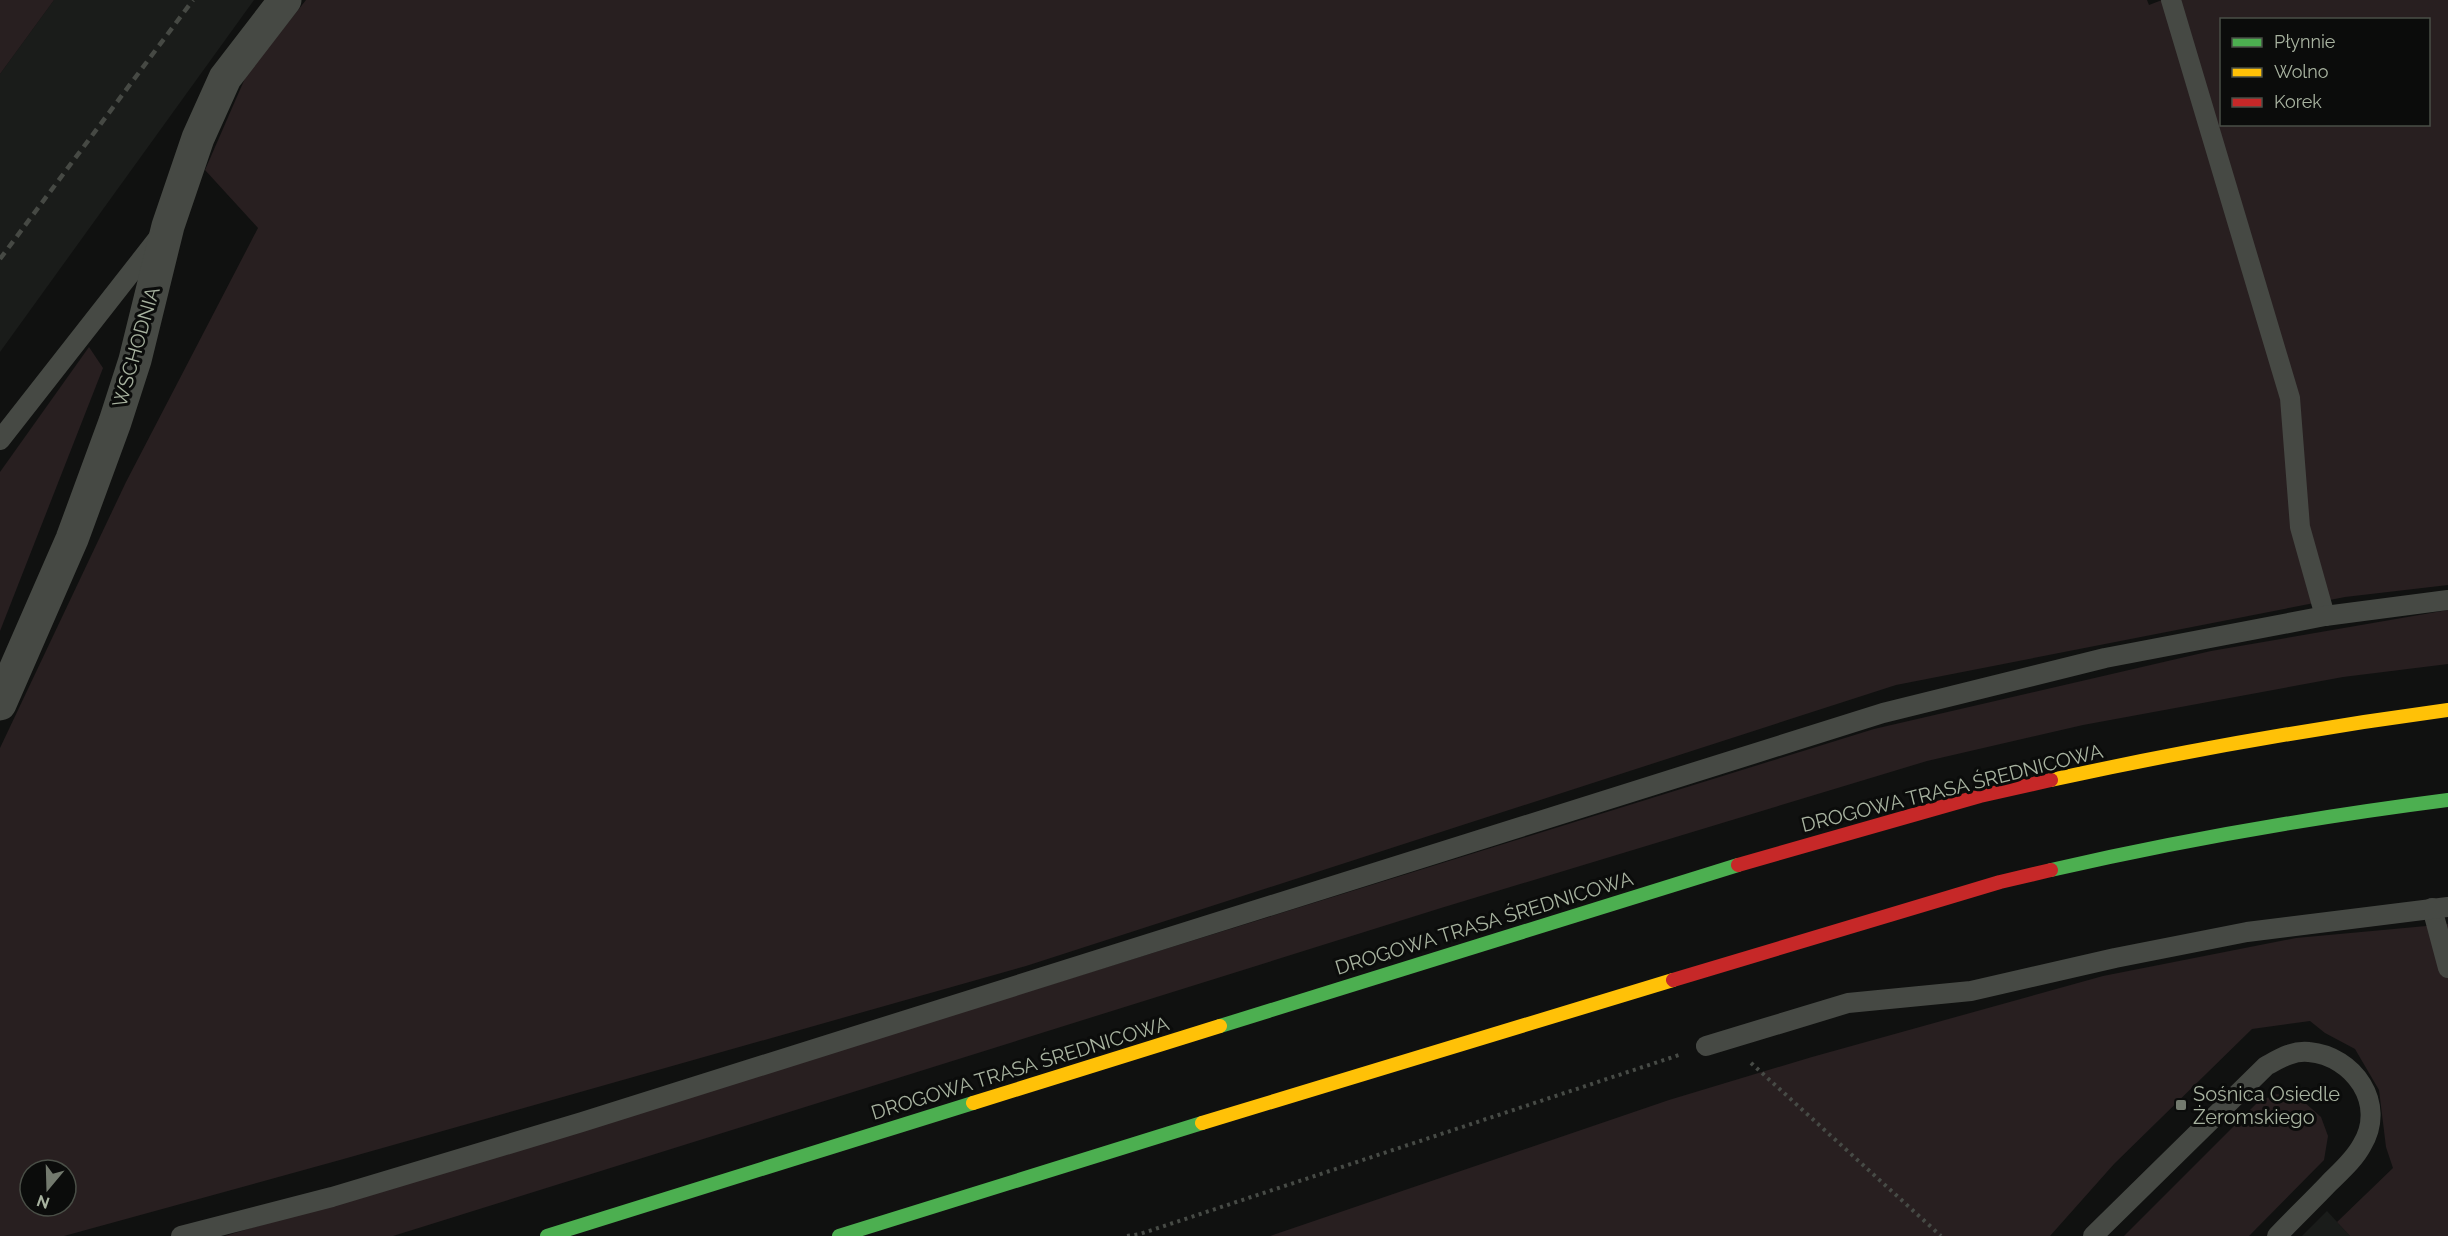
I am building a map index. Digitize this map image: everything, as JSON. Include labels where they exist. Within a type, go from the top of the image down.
[{"type":"main road","name":"DROGOWA TRASA ŚREDNICOWA","points":[[547,1236],[1758,859],[1980,796],[2155,757],[2342,724],[2448,710]]},
{"type":"main road","points":[[839,1236],[1436,1051],[2000,882],[2151,847],[2363,810],[2448,800]]},
{"type":"street","name":"WSCHODNIA","points":[[0,704],[72,538],[115,422],[135,360],[168,226],[198,138],[225,78],[285,0]]},
{"type":"lane","points":[[2171,0],[2290,398],[2300,527],[2325,616]]},
{"type":"lane","points":[[0,440],[168,226]]},
{"type":"lane","points":[[181,1236],[332,1197],[582,1122],[1883,713],[2105,658],[2325,616],[2448,600]]},
{"type":"lane","points":[[1706,1046],[1848,1003],[1971,991],[2115,957],[2247,932],[2440,907],[2448,968]]},
{"type":"lane","points":[[2093,1236],[2266,1066],[2284,1055],[2307,1052],[2332,1057],[2352,1071],[2366,1089],[2371,1107],[2370,1126],[2363,1144],[2351,1161],[2277,1236]]},
{"type":"path","points":[[1127,1236],[1140,1234],[1706,1046],[1754,1064],[1941,1236]]},
{"type":"shaded area","points":[[0,0],[54,0],[0,74]]},
{"type":"shaded area","points":[[54,0],[254,0],[0,352],[0,74]]},
{"type":"shaded area","points":[[306,0],[2147,0],[2149,5],[2162,0],[2448,0],[2448,585],[2345,597],[1896,685],[1026,966],[64,1236],[0,1236],[0,748],[126,482],[258,228],[205,170],[246,76]]},
{"type":"shaded area","points":[[89,347],[103,368],[0,631],[0,472]]},
{"type":"shaded area","points":[[2448,610],[2448,664],[2343,677],[2083,725],[1927,761],[1441,908],[393,1236],[225,1236],[869,1041],[1874,729],[2211,651]]},
{"type":"shaded area","points":[[2448,924],[2448,1236],[2350,1236],[2337,1222],[2393,1168],[2386,1147],[2379,1090],[2355,1049],[2325,1033],[2310,1021],[2252,1029],[2114,1164],[2050,1236],[1270,1236],[1669,1100],[1812,1057],[2103,976],[2296,938]]},
{"type":"shaded area","points":[[2277,1094],[2303,1101],[2321,1117],[2328,1136],[2324,1160],[2249,1236],[2124,1236],[2259,1101]]},
{"type":"shaded area","points":[[2327,1211],[2350,1236],[2302,1236]]},
{"type":"railway","points":[[0,259],[193,0]]},
{"type":"traffic: fast","points":[[2051,870],[2249,830],[2448,800]]},
{"type":"traffic: fast","points":[[1220,1026],[1738,865]]},
{"type":"traffic: fast","points":[[547,1236],[973,1103]]},
{"type":"traffic: fast","points":[[839,1236],[1202,1123]]},
{"type":"traffic: slow","points":[[2051,780],[2249,741],[2448,710]]},
{"type":"traffic: slow","points":[[1202,1123],[1673,980]]},
{"type":"traffic: slow","points":[[973,1103],[1220,1026]]},
{"type":"traffic: jam","points":[[1738,865],[1980,796],[2051,780]]},
{"type":"traffic: jam","points":[[1673,980],[2000,882],[2051,870]]},
{"type":"place","name":"Sośnica Osiedle Żeromskiego","points":[[2181,1105]]}]
